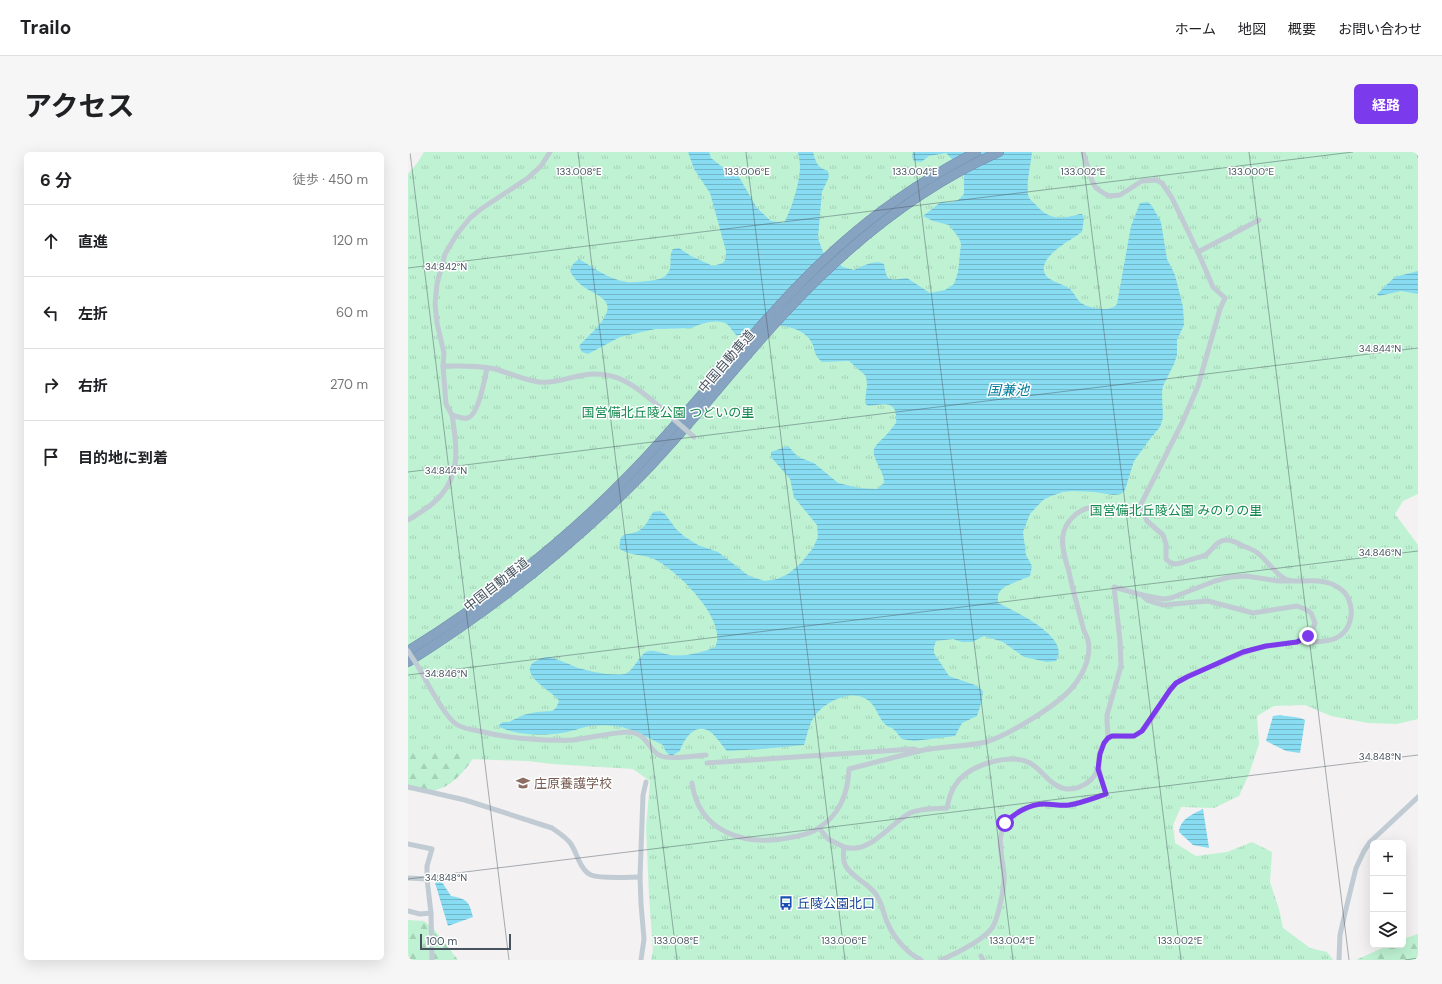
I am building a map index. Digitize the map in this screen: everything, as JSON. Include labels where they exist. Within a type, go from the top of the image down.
[{"type":"highway","name":"中国自動車道","points":[[408,651],[474,608],[502,587],[596,508],[628,476],[768,325],[794,303],[873,229],[976,152]]},
{"type":"highway","name":"中国自動車道","points":[[408,662],[484,611],[549,560],[597,519],[665,450],[768,325],[786,298],[839,246],[895,201],[953,169],[1000,152]]},
{"type":"street","points":[[408,520],[431,505],[440,496],[452,475],[456,456],[452,415],[446,404],[443,366],[444,352],[437,323],[435,304],[437,284],[445,254],[457,234],[470,218],[528,178],[540,166],[550,152]]},
{"type":"street","points":[[1083,152],[1092,182],[1096,188],[1110,196],[1120,195],[1142,181],[1156,180],[1162,183],[1172,198],[1198,252],[1212,287],[1225,298],[1220,309],[1198,386],[1182,423],[1140,508]]},
{"type":"street","points":[[1198,252],[1259,220]]},
{"type":"street","points":[[443,366],[487,368],[539,382],[555,382],[577,376],[596,374],[619,378],[631,383],[694,436]]},
{"type":"street","points":[[452,415],[465,419],[472,415],[478,403],[487,368]]},
{"type":"street","points":[[692,783],[694,794],[704,814],[721,830],[733,836],[763,840],[780,839],[807,834],[819,828],[831,818],[840,804],[847,788],[849,770],[919,752],[986,742],[1014,730],[1060,700],[1071,690],[1086,666],[1088,648],[1087,636],[1084,631],[1066,561],[1063,536],[1065,528],[1072,517],[1088,508],[1140,508]]},
{"type":"street","points":[[1140,508],[1147,521],[1163,535],[1166,544],[1166,559],[1171,563],[1183,564],[1192,559],[1204,556],[1217,542],[1229,540],[1258,553],[1273,569],[1285,579],[1290,581]]},
{"type":"street","points":[[941,960],[978,939],[989,930],[994,923],[1004,885],[1000,847],[1001,834],[1003,827],[1009,819],[1025,809],[1037,805],[1070,805],[1106,794],[1098,769],[1098,759],[1101,749],[1108,738],[1112,736],[1129,736],[1138,734],[1146,726],[1176,683],[1243,652],[1258,648],[1297,642],[1320,642],[1336,638],[1342,634],[1348,626],[1350,620],[1351,608],[1345,593],[1329,582],[1314,580],[1278,581],[1246,576],[1230,577],[1215,581],[1171,598],[1163,599],[1142,595],[1114,586],[1121,666],[1107,715],[1106,721],[1108,738]]},
{"type":"street","points":[[1142,595],[1147,600],[1163,605],[1208,601],[1253,613],[1298,606],[1311,613],[1315,623],[1314,629],[1308,636],[1297,642]]},
{"type":"street","points":[[408,651],[451,719],[456,724],[470,729],[502,736],[543,740],[574,740],[628,732],[641,736],[661,756],[706,755]]},
{"type":"street","points":[[707,763],[914,749],[919,752]]},
{"type":"street","points":[[819,828],[828,839],[844,847],[855,849],[866,846],[906,816],[916,811],[947,808],[953,789],[960,780],[968,772],[986,763],[1012,759],[1022,760],[1038,769],[1052,783],[1068,789],[1079,788],[1085,785],[1094,778],[1098,769]]},
{"type":"street","points":[[641,960],[644,939],[640,877],[643,795],[646,782]]},
{"type":"street","points":[[408,787],[465,800],[552,828],[564,836],[570,843],[584,869],[590,874],[597,876],[640,877]]},
{"type":"street","points":[[1339,960],[1340,935],[1345,913],[1356,868],[1364,851],[1370,842],[1418,797]]},
{"type":"street","points":[[408,844],[432,849],[427,866],[426,879],[431,913],[432,960]]},
{"type":"street","points":[[844,847],[846,868],[875,894],[893,933],[906,949],[920,960]]},
{"type":"street","points":[[408,878],[426,879]]},
{"type":"street","points":[[408,911],[420,914],[431,913]]},
{"type":"green space","points":[[424,152],[1418,152],[1418,494],[1403,501],[1395,514],[1418,545],[1418,719],[1397,724],[1368,723],[1331,716],[1305,705],[1274,706],[1257,716],[1259,744],[1249,774],[1239,796],[1214,808],[1181,807],[1173,825],[1175,843],[1196,856],[1227,852],[1252,842],[1272,852],[1270,882],[1279,909],[1283,928],[1310,948],[1327,952],[1333,960],[651,960],[653,950],[646,828],[650,781],[633,769],[528,761],[467,759],[460,753],[408,747],[408,174]]},
{"type":"green space","points":[[408,728],[478,751],[465,770],[450,784],[431,791],[420,792],[408,790]]},
{"type":"green space","points":[[408,920],[424,921],[434,929],[458,960],[408,960]]},
{"type":"green space","points":[[1418,934],[1418,960],[1356,960],[1382,948],[1406,948],[1406,938]]},
{"type":"water","name":"国兼池","points":[[688,152],[709,152],[711,158],[739,177],[757,208],[771,221],[784,223],[797,189],[800,168],[798,152],[813,152],[815,159],[821,168],[828,171],[829,177],[822,192],[818,238],[823,252],[843,267],[854,270],[877,262],[884,264],[886,274],[890,279],[907,278],[930,293],[945,290],[954,284],[958,272],[961,244],[959,238],[949,225],[933,221],[923,216],[941,202],[954,202],[964,194],[964,173],[963,170],[946,153],[929,156],[921,162],[914,161],[912,157],[913,152],[1032,152],[1028,185],[1028,195],[1030,199],[1041,210],[1051,216],[1062,218],[1082,214],[1084,218],[1082,232],[1054,251],[1046,261],[1044,266],[1045,275],[1056,283],[1069,288],[1081,303],[1089,307],[1105,309],[1114,307],[1117,304],[1131,226],[1140,203],[1148,202],[1161,222],[1167,259],[1175,275],[1183,307],[1184,325],[1177,340],[1177,355],[1174,364],[1163,386],[1163,418],[1160,427],[1134,461],[1125,490],[1121,494],[1114,495],[1073,491],[1063,492],[1043,500],[1030,514],[1023,532],[1026,555],[1032,566],[1030,576],[1003,588],[998,595],[998,603],[1028,619],[1049,634],[1056,643],[1059,652],[1056,661],[1047,662],[1024,657],[1003,642],[984,636],[972,642],[962,642],[953,639],[936,641],[934,653],[949,676],[975,685],[983,691],[977,716],[962,723],[955,736],[914,741],[902,739],[892,728],[883,722],[870,702],[860,696],[853,695],[838,698],[819,711],[811,722],[804,745],[762,749],[727,751],[713,734],[707,730],[697,729],[689,734],[680,751],[671,756],[666,752],[663,745],[634,731],[621,727],[602,725],[590,726],[554,734],[537,734],[520,733],[498,726],[503,722],[509,722],[523,715],[552,711],[556,708],[559,701],[557,698],[536,680],[530,670],[531,665],[541,658],[551,657],[578,668],[597,673],[625,674],[632,669],[643,654],[649,651],[670,655],[687,655],[699,653],[715,647],[717,636],[715,624],[698,597],[687,585],[664,565],[654,559],[628,553],[620,549],[620,543],[623,536],[640,530],[653,512],[660,511],[665,514],[676,529],[685,537],[698,545],[718,552],[749,576],[765,581],[777,579],[788,574],[801,563],[813,548],[818,537],[817,525],[794,497],[790,479],[771,457],[771,452],[788,446],[798,457],[814,463],[838,483],[859,488],[877,489],[884,483],[884,478],[875,459],[874,451],[876,445],[896,423],[895,410],[892,406],[884,404],[868,406],[865,403],[867,384],[866,376],[849,361],[822,362],[816,355],[812,343],[808,337],[796,330],[789,327],[760,323],[740,336],[736,335],[725,323],[710,322],[700,324],[692,328],[655,329],[620,337],[588,354],[582,352],[579,346],[602,321],[607,312],[607,306],[603,298],[582,285],[571,273],[570,271],[573,264],[579,259],[614,279],[632,282],[657,280],[666,275],[670,267],[673,249],[679,248],[691,256],[713,266],[723,263],[726,258],[726,251],[710,193],[694,169]]},
{"type":"water","points":[[1418,271],[1418,294],[1401,291],[1379,296],[1377,294],[1395,277]]},
{"type":"water","points":[[1280,715],[1305,720],[1300,753],[1286,751],[1266,741],[1273,716]]},
{"type":"water","points":[[1203,809],[1209,848],[1193,845],[1179,832],[1184,820]]},
{"type":"water","points":[[433,876],[438,876],[451,896],[461,898],[467,902],[473,917],[448,926]]},
{"type":"place","name":"庄原養護学校","points":[[523,783]]},
{"type":"place","name":"丘陵公園北口","points":[[786,903]]},
{"type":"route","points":[[1005,823],[1019,812],[1032,806],[1044,804],[1062,806],[1070,805],[1106,794],[1098,769],[1098,759],[1104,743],[1112,736],[1134,736],[1142,731],[1170,690],[1180,680],[1243,652],[1266,646],[1297,642],[1308,636]]},
{"type":"park label","name":"国営備北丘陵公園 つどいの里","points":[[668,412]]},
{"type":"park label","name":"国営備北丘陵公園 みのりの里","points":[[1176,510]]}]
